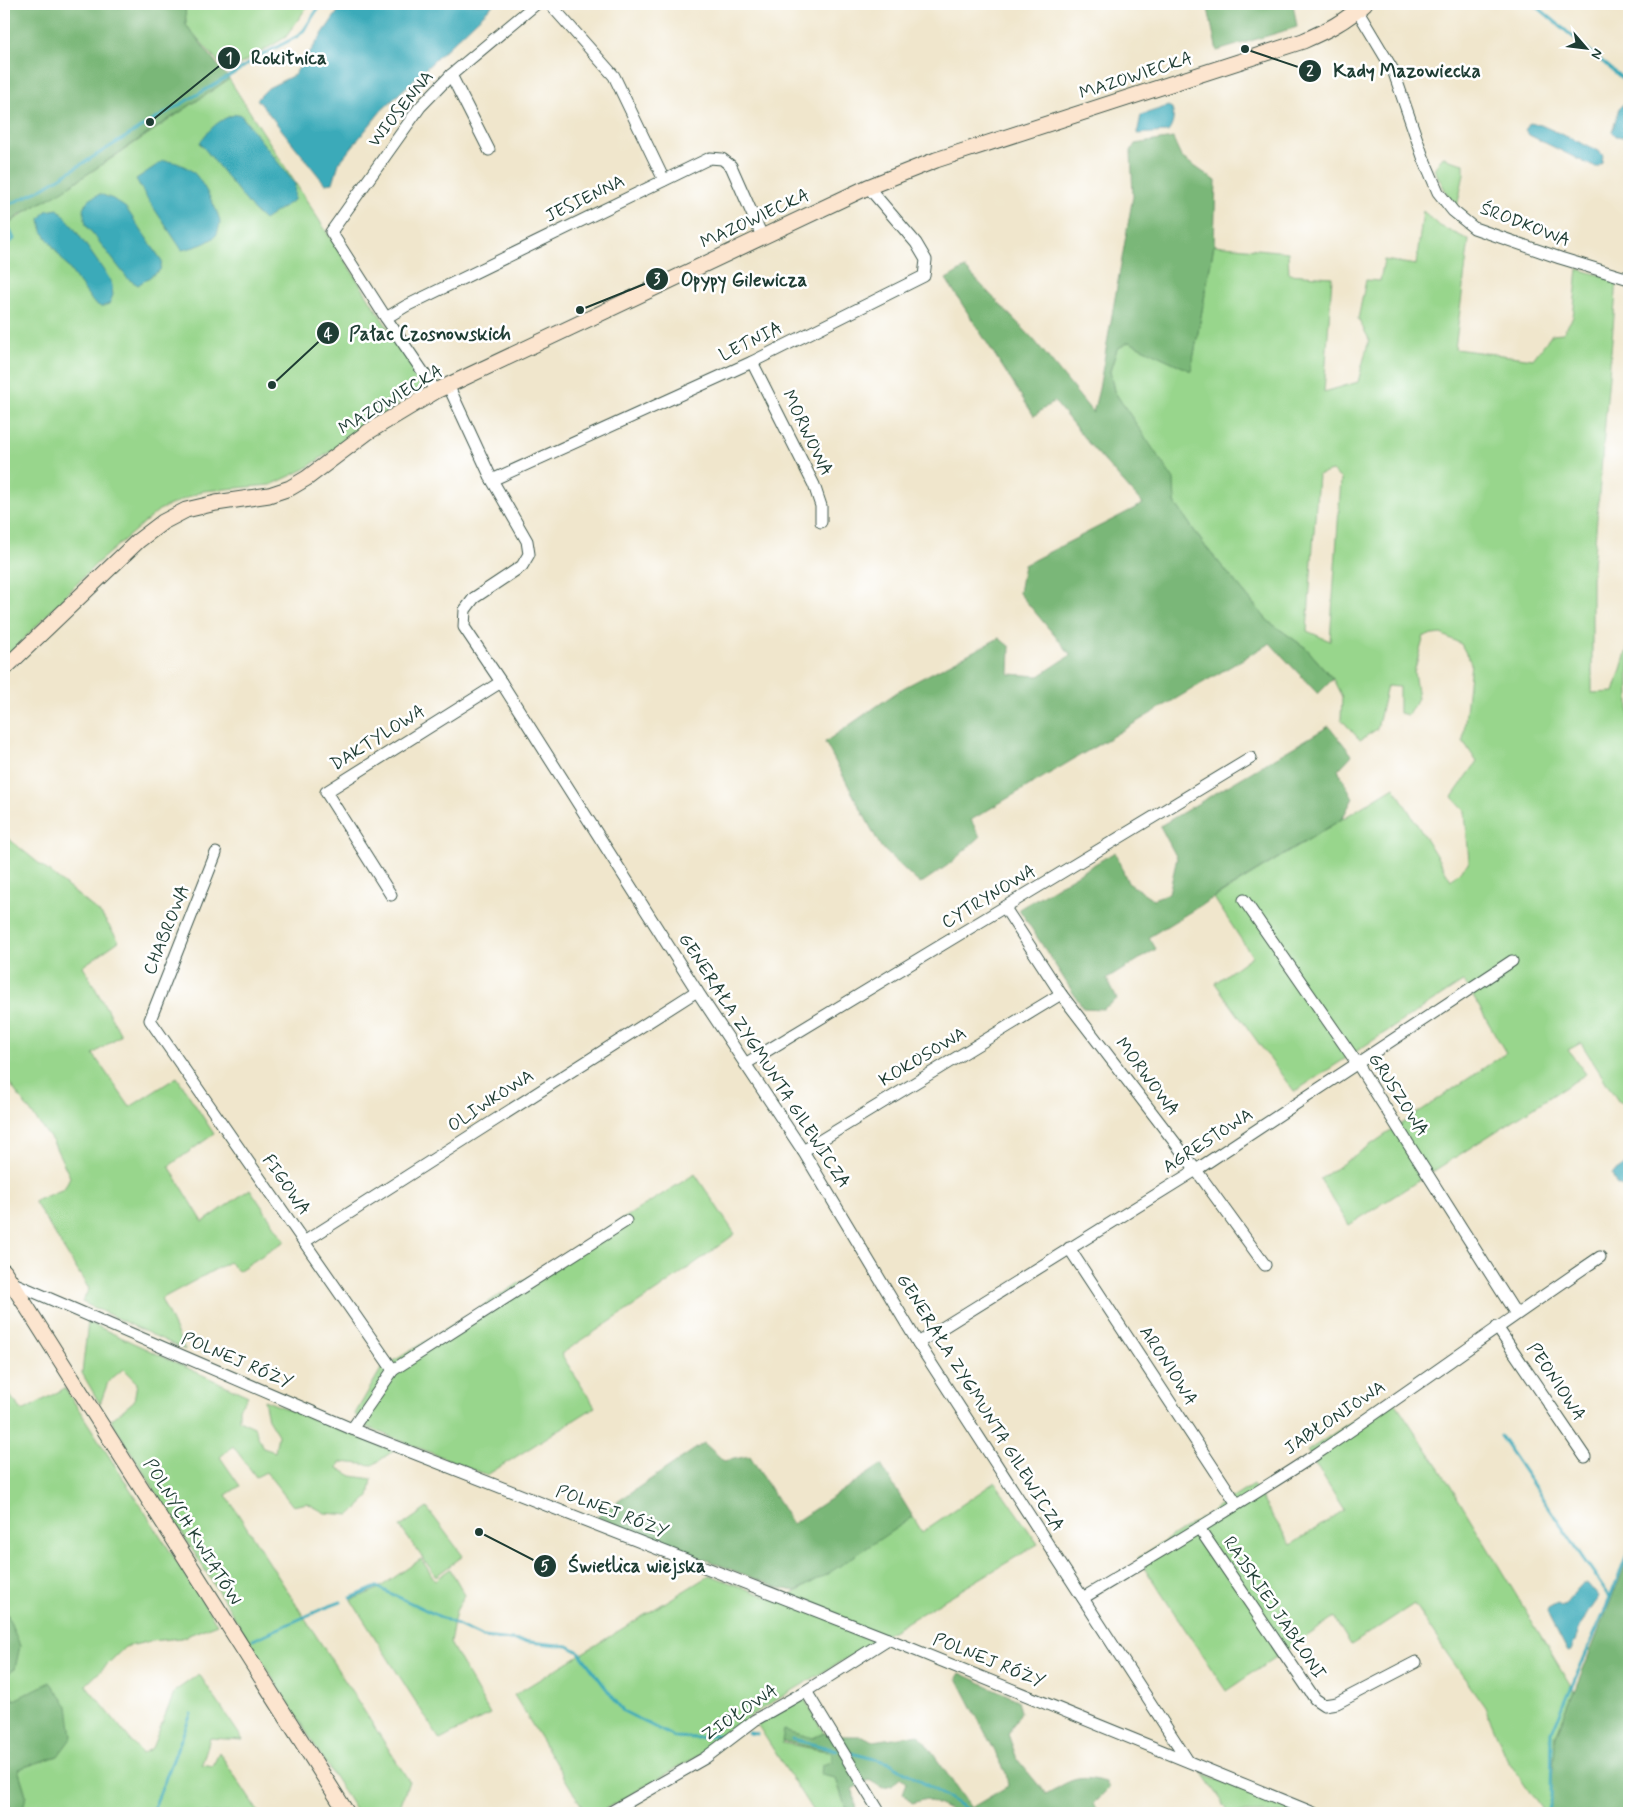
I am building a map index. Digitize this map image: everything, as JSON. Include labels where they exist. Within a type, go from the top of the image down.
[{"type":"street","name":"WIOSENNA","points":[[331,232],[420,107],[450,75],[536,4]]},
{"type":"street","points":[[550,4],[614,76],[664,180]]},
{"type":"street","name":"MAZOWIECKA","points":[[4,669],[138,541],[162,522],[186,510],[269,496],[290,488],[307,478],[374,428],[442,388],[868,187],[936,160],[1303,41],[1334,27],[1361,7]]},
{"type":"street","name":"ŚRODKOWA","points":[[1361,7],[1393,70],[1423,157],[1438,192],[1453,211],[1474,228],[1560,258],[1629,278]]},
{"type":"street","points":[[450,75],[489,150]]},
{"type":"street","name":"JESIENNA","points":[[386,318],[406,306],[710,158],[722,159],[731,166],[762,236]]},
{"type":"street","name":"LETNIA","points":[[492,480],[752,362],[924,276],[926,260],[916,243],[868,187]]},
{"type":"street","name":"GENERAŁA ZYGMUNTA GILEWICZA","points":[[331,232],[386,318],[442,388],[526,541],[529,554],[522,566],[474,598],[465,610],[464,627],[744,1064],[803,1151],[918,1343],[1188,1761]]},
{"type":"street","name":"MORWOWA","points":[[752,362],[814,485],[821,506],[821,522]]},
{"type":"street","name":"DAKTYLOWA","points":[[391,895],[326,792],[501,682]]},
{"type":"street","name":"CYTRYNOWA","points":[[744,1064],[1251,758]]},
{"type":"street","name":"CHABROWA","points":[[150,1020],[216,853]]},
{"type":"street","name":"GRUSZOWA","points":[[1244,900],[1357,1064],[1516,1314]]},
{"type":"street","name":"MORWOWA","points":[[1005,908],[1061,994],[1196,1170],[1265,1265]]},
{"type":"street","name":"AGRESTOWA","points":[[918,1343],[1196,1170],[1512,960]]},
{"type":"street","name":"OLIWKOWA","points":[[304,1242],[697,991]]},
{"type":"street","name":"KOKOSOWA","points":[[803,1151],[1061,994]]},
{"type":"street","name":"FIGOWA","points":[[150,1020],[392,1370]]},
{"type":"street","points":[[352,1429],[392,1370],[626,1220]]},
{"type":"street","name":"ARONIOWA","points":[[1069,1248],[1237,1504]]},
{"type":"street","name":"JABŁONIOWA","points":[[1083,1598],[1199,1528],[1314,1455],[1497,1326],[1600,1257]]},
{"type":"street","name":"POLNEJ RÓŻY","points":[[8,1277],[352,1429],[888,1639],[1314,1813]]},
{"type":"street","name":"POLNYCH KWIATÓW","points":[[8,1277],[348,1813]]},
{"type":"street","name":"PEONIOWA","points":[[1497,1326],[1585,1457]]},
{"type":"street","name":"RAJSKIEJ JABŁONI","points":[[1199,1528],[1310,1692],[1315,1699],[1324,1705],[1337,1703],[1416,1662]]},
{"type":"street","name":"ZIOŁOWA","points":[[609,1813],[705,1758],[755,1720],[806,1691],[888,1639]]},
{"type":"street","points":[[806,1691],[880,1813]]},
{"type":"green space","points":[[4,4],[185,4],[186,25],[229,79],[62,191],[19,215],[6,227],[4,221]]},
{"type":"green space","points":[[185,4],[309,4],[286,37],[227,72],[186,25]]},
{"type":"green space","points":[[1207,4],[1293,4],[1297,27],[1217,51]]},
{"type":"green space","points":[[229,79],[425,386],[305,469],[271,485],[203,491],[159,510],[96,564],[4,660],[4,221],[7,226],[24,213],[117,155]]},
{"type":"green space","points":[[1173,138],[1181,157],[1216,181],[1214,245],[1191,371],[1129,342],[1117,349],[1110,371],[1114,391],[1174,480],[1175,503],[1205,546],[1268,621],[1306,648],[1333,679],[1318,694],[1270,643],[971,820],[980,837],[948,865],[920,884],[881,847],[825,742],[903,688],[999,638],[1010,647],[1009,674],[1039,676],[1071,655],[1019,593],[1024,565],[1143,504],[1090,445],[1054,401],[1034,416],[946,279],[965,268],[1034,340],[1093,413],[1099,389],[1133,196],[1131,151],[1135,144]]},
{"type":"green space","points":[[1443,156],[1449,160],[1464,164],[1464,174],[1457,207],[1453,205],[1434,169]]},
{"type":"green space","points":[[1423,211],[1438,225],[1469,240],[1455,349],[1533,359],[1552,334],[1563,333],[1573,317],[1578,269],[1617,280],[1592,578],[1592,693],[1614,692],[1629,643],[1629,1102],[1618,1101],[1581,1043],[1568,1050],[1586,1074],[1349,1225],[1320,1179],[1506,1053],[1464,981],[1294,1092],[1215,983],[1252,956],[1214,898],[1394,787],[1451,880],[1469,862],[1465,811],[1452,797],[1477,762],[1463,741],[1471,663],[1461,644],[1441,634],[1424,636],[1414,672],[1418,698],[1408,715],[1399,713],[1399,687],[1387,686],[1377,729],[1360,740],[1341,719],[1342,697],[1333,679],[1306,648],[1268,621],[1205,546],[1175,503],[1173,480],[1114,391],[1110,371],[1117,349],[1129,342],[1191,370],[1214,245],[1288,252],[1289,274],[1332,277],[1324,392],[1358,382],[1369,339],[1358,319],[1366,280],[1380,281],[1384,260],[1416,265]],"holes":[[[1332,471],[1341,479],[1330,641],[1307,631],[1318,475]]]},
{"type":"green space","points":[[1329,726],[1352,755],[1338,770],[1353,798],[1342,819],[1149,937],[1156,949],[1107,979],[1117,999],[1103,1009],[1083,1008],[1019,909],[1115,852],[1128,883],[1153,899],[1169,893],[1177,858],[1160,826]]},
{"type":"green space","points":[[4,835],[101,914],[119,941],[83,966],[121,1035],[93,1054],[130,1107],[177,1077],[214,1134],[169,1166],[203,1222],[250,1189],[285,1241],[238,1271],[229,1262],[161,1299],[185,1350],[82,1302],[89,1289],[34,1201],[64,1189],[70,1177],[53,1142],[4,1076]]},
{"type":"green space","points":[[695,1174],[735,1234],[658,1290],[561,1354],[595,1407],[487,1475],[364,1426],[355,1414],[381,1369]]},
{"type":"green space","points":[[88,1322],[248,1396],[239,1408],[239,1420],[254,1427],[263,1448],[275,1452],[278,1435],[268,1419],[264,1400],[393,1451],[373,1465],[340,1462],[338,1468],[352,1476],[372,1479],[369,1497],[350,1515],[325,1513],[307,1503],[293,1506],[266,1472],[256,1477],[233,1446],[220,1457],[240,1486],[226,1495],[409,1781],[401,1804],[405,1813],[357,1813],[111,1420],[134,1401],[137,1383],[123,1369],[108,1382],[100,1404],[82,1373]]},
{"type":"green space","points":[[65,1388],[217,1624],[181,1638],[151,1641],[125,1647],[86,1685],[142,1754],[152,1748],[175,1691],[199,1674],[243,1740],[210,1738],[202,1764],[213,1766],[219,1752],[259,1813],[4,1813],[4,1796],[13,1811],[26,1795],[18,1769],[58,1756],[14,1700],[4,1684],[4,1676],[15,1669],[8,1615],[4,1615],[4,1400],[8,1394],[23,1411]]},
{"type":"green space","points":[[1391,1396],[1442,1472],[1574,1691],[1556,1736],[1549,1813],[1544,1813],[1507,1759],[1485,1707],[1414,1604],[1351,1645],[1334,1618],[1226,1691],[1138,1558],[1253,1485],[1291,1545],[1344,1510],[1307,1451]]},
{"type":"green space","points":[[704,1443],[724,1461],[750,1456],[792,1524],[881,1465],[913,1517],[829,1573],[796,1591],[779,1588],[595,1517]]},
{"type":"green space","points":[[995,1482],[1038,1544],[753,1714],[705,1752],[598,1813],[586,1813],[514,1695],[710,1575],[781,1602],[913,1517],[922,1532]]},
{"type":"green space","points":[[427,1508],[463,1556],[436,1576],[400,1527]]},
{"type":"green space","points":[[1629,1556],[1629,1813],[1549,1813],[1556,1736]]},
{"type":"green space","points":[[421,1559],[435,1580],[450,1569],[465,1595],[456,1611],[450,1643],[490,1714],[440,1740],[351,1600],[376,1590]]},
{"type":"green space","points":[[7,1614],[20,1646],[15,1669],[4,1676],[4,1615]]},
{"type":"green space","points":[[960,1673],[1018,1700],[1021,1712],[1008,1734],[1017,1759],[1046,1794],[1074,1780],[1088,1779],[1106,1782],[1109,1788],[1093,1804],[1099,1813],[952,1813],[950,1810],[926,1799],[912,1803],[903,1793],[907,1783],[900,1777],[892,1786],[883,1788],[869,1780],[853,1789],[856,1811],[847,1812],[836,1778],[821,1775],[822,1765],[832,1762],[832,1752],[782,1741],[784,1730],[813,1738],[824,1733],[862,1736],[874,1741],[919,1734],[971,1808],[1008,1786],[1006,1773],[957,1678]]},
{"type":"green space","points":[[50,1682],[68,1706],[72,1737],[58,1756],[18,1769],[26,1795],[23,1811],[13,1811],[4,1796],[4,1684],[14,1700]]},
{"type":"green space","points":[[804,1698],[824,1733],[813,1738],[785,1731],[782,1743],[832,1752],[835,1775],[848,1813],[814,1813],[757,1724]]},
{"type":"green space","points":[[1203,1773],[1296,1813],[1230,1813]]},
{"type":"water","points":[[343,4],[494,4],[381,111],[339,163],[333,183],[325,184],[257,99],[268,88],[294,75]]},
{"type":"water","points":[[1625,102],[1629,103],[1629,138],[1616,136],[1612,132],[1619,108]]},
{"type":"water","points":[[1168,106],[1173,111],[1173,121],[1168,132],[1137,134],[1141,115]]},
{"type":"water","points":[[240,114],[295,184],[294,200],[264,220],[254,211],[200,143],[207,133],[222,120]]},
{"type":"water","points":[[1530,123],[1541,125],[1599,151],[1603,155],[1602,163],[1598,167],[1594,167],[1529,135],[1525,130]]},
{"type":"water","points":[[163,161],[174,162],[192,171],[204,187],[213,203],[220,222],[217,234],[210,240],[182,250],[145,195],[136,179]]},
{"type":"water","points":[[100,194],[113,199],[126,208],[162,261],[160,270],[138,285],[128,279],[86,225],[83,208],[89,199]]},
{"type":"water","points":[[58,209],[69,221],[111,281],[113,295],[109,304],[101,307],[93,302],[42,231],[40,219],[46,211]]},
{"type":"water","points":[[1629,1162],[1629,1194],[1628,1190],[1616,1184],[1612,1174]]},
{"type":"water","points":[[1583,1583],[1587,1583],[1599,1597],[1582,1623],[1571,1651],[1568,1652],[1547,1612],[1548,1609],[1557,1604],[1560,1606],[1564,1604]]},
{"type":"waterway","points":[[4,207],[38,191],[258,57],[298,36],[321,4]]},
{"type":"waterway","points":[[1534,4],[1629,84]]},
{"type":"waterway","points":[[4,218],[14,239],[4,246]]},
{"type":"waterway","points":[[1500,1436],[1610,1598]]},
{"type":"waterway","points":[[1547,1813],[1551,1796],[1552,1732],[1629,1549]]},
{"type":"waterway","points":[[351,1598],[377,1587],[483,1637],[568,1646],[579,1652],[623,1711],[674,1737],[696,1738],[731,1734]]},
{"type":"waterway","points":[[253,1640],[341,1602]]},
{"type":"waterway","points":[[152,1813],[191,1714]]},
{"type":"waterway","points":[[749,1733],[757,1734]]},
{"type":"waterway","points":[[792,1739],[837,1750]]},
{"type":"waterway","points":[[847,1752],[890,1763],[973,1813]]},
{"type":"place","name":"Kady Mazowiecka","points":[[1245,49]]},
{"type":"place","name":"Rokitnica","points":[[150,122]]},
{"type":"place","name":"Opypy Gilewicza","points":[[580,310]]},
{"type":"place","name":"Pałac Czosnowskich","points":[[272,385]]},
{"type":"place","name":"Świetlica wiejska","points":[[479,1532]]}]
